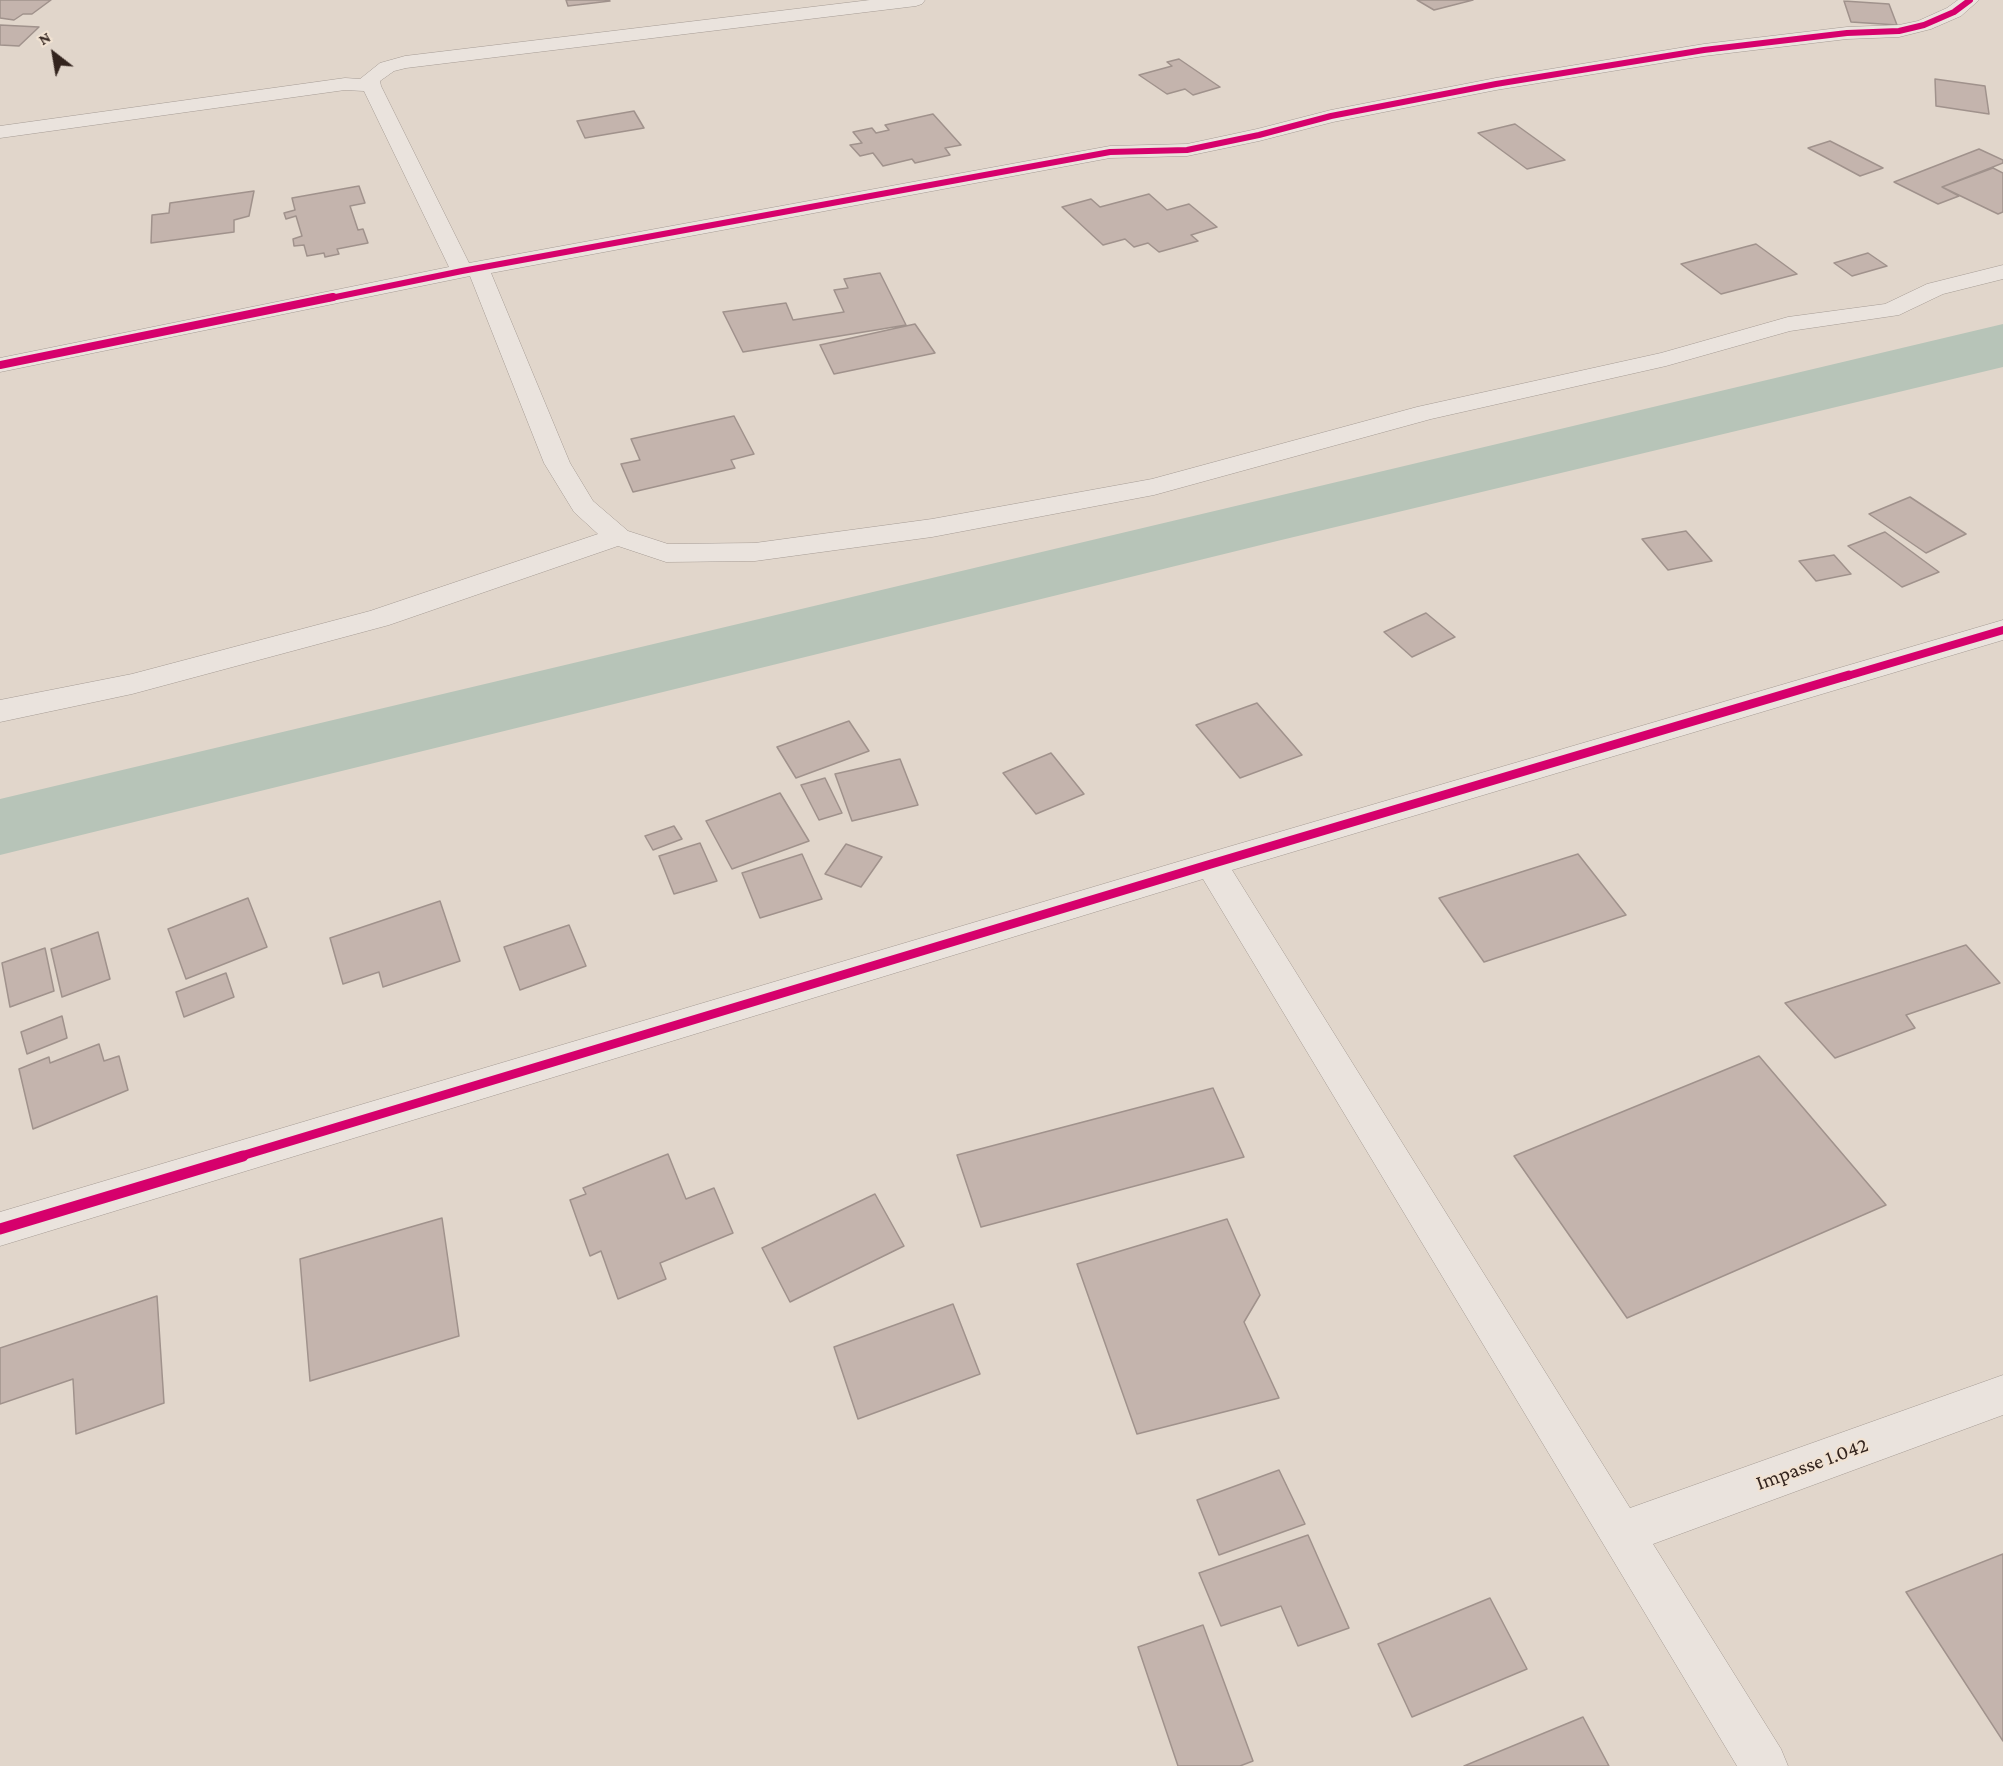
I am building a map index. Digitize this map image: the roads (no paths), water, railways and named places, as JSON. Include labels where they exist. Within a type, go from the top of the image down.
[{"type":"street","points":[[916,0],[405,62],[387,67],[370,79],[371,86],[470,270],[557,463],[583,506],[618,537],[666,554],[755,552],[932,528],[1154,487],[1426,412],[1666,359],[1788,324],[1891,310],[1935,289],[2003,272]]},
{"type":"street","points":[[0,365],[470,270],[1110,152],[1187,150],[1259,135],[1330,116],[1496,84],[1704,50],[1847,33],[1899,31],[1924,25],[1954,12],[1970,0]]},
{"type":"street","points":[[0,132],[345,84],[371,86]]},
{"type":"street","points":[[0,711],[132,684],[379,618],[618,537]]},
{"type":"street","points":[[0,1229],[1211,864],[2003,630]]},
{"type":"street","points":[[1211,864],[1764,1766]]},
{"type":"street","name":"Impasse 1.042","points":[[1622,1533],[2003,1395]]}]
